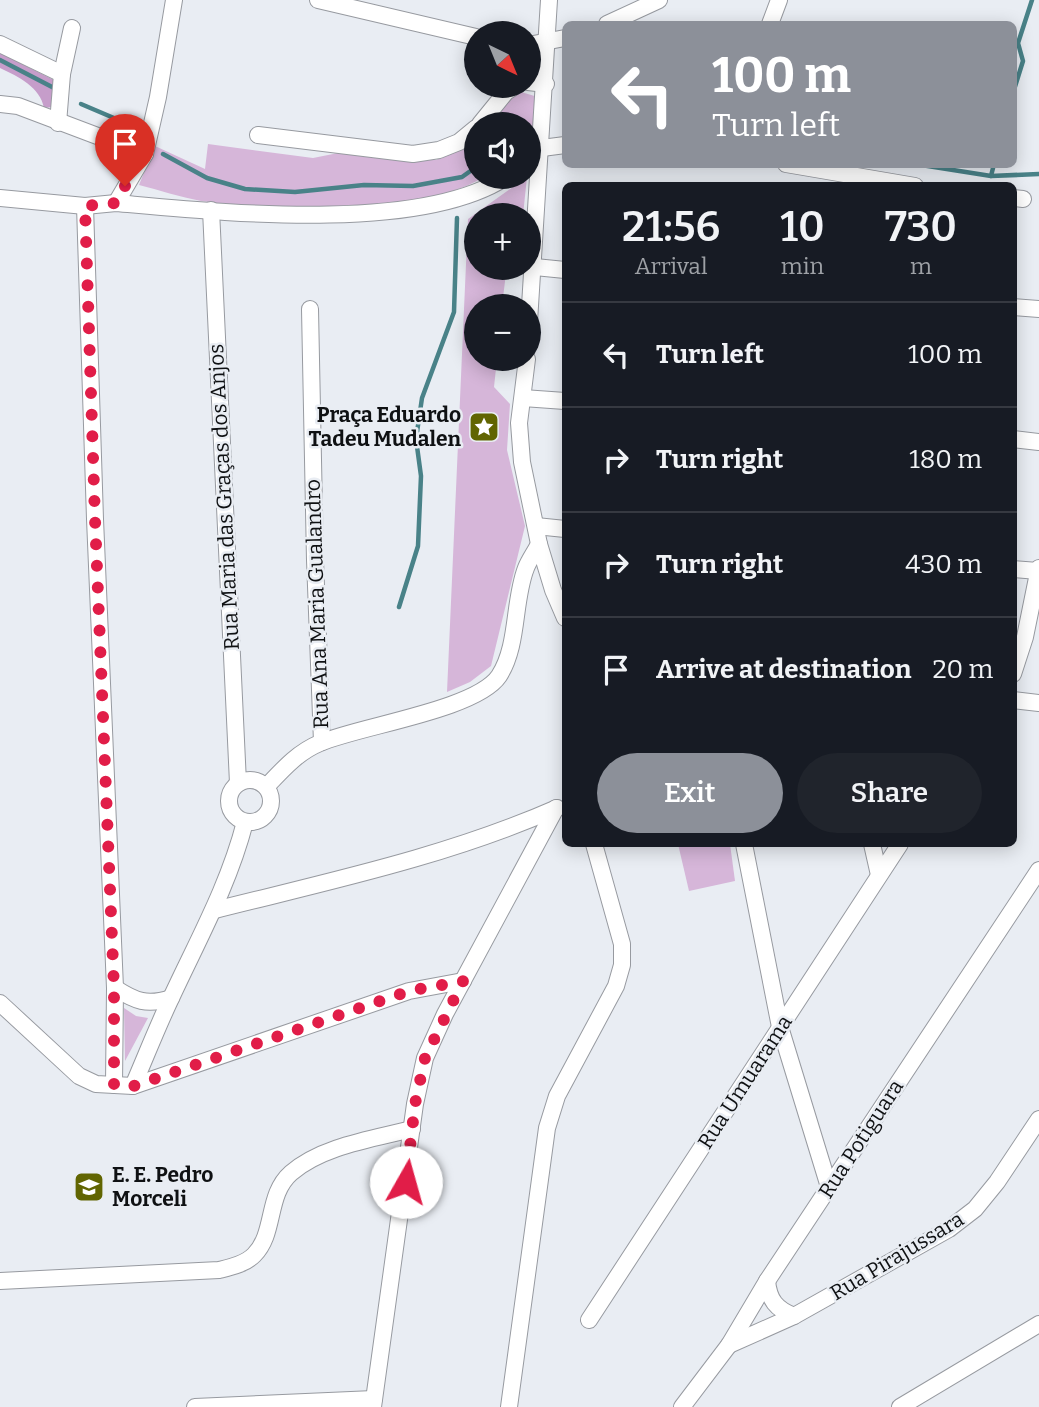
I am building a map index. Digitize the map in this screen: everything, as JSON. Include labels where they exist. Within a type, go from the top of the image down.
[{"type":"street","points":[[116,203],[145,154],[158,97],[174,0]]},
{"type":"street","points":[[318,0],[464,34]]},
{"type":"street","points":[[539,203],[549,0]]},
{"type":"street","points":[[614,21],[659,0]]},
{"type":"street","points":[[771,21],[779,0]]},
{"type":"street","points":[[58,123],[62,74],[72,28]]},
{"type":"street","points":[[541,44],[562,39]]},
{"type":"street","points":[[0,44],[62,74]]},
{"type":"street","points":[[541,83],[546,84]]},
{"type":"street","points":[[490,112],[501,98]]},
{"type":"street","points":[[0,104],[18,106],[145,154]]},
{"type":"street","points":[[258,135],[413,155],[439,150],[464,138]]},
{"type":"street","points":[[542,148],[562,145]]},
{"type":"street","points":[[809,168],[888,182]]},
{"type":"street","points":[[0,198],[85,206],[116,203],[318,215],[418,207],[470,195],[482,189]]},
{"type":"street","points":[[85,206],[114,988],[114,1085]]},
{"type":"street","name":"Rua Maria das Graças dos Anjos","points":[[211,210],[238,783]]},
{"type":"street","points":[[541,268],[562,270]]},
{"type":"street","points":[[1017,307],[1039,309]]},
{"type":"street","name":"Rua Ana Maria Gualandro","points":[[267,786],[293,759],[322,742],[314,560],[310,309]]},
{"type":"street","points":[[526,371],[519,423],[522,462],[539,544],[562,609]]},
{"type":"street","points":[[523,398],[562,401]]},
{"type":"street","points":[[1017,439],[1039,442]]},
{"type":"street","points":[[536,526],[562,529]]},
{"type":"street","points":[[322,742],[455,702],[483,690],[498,677],[509,646],[526,568],[539,544]]},
{"type":"street","points":[[1017,569],[1039,570],[1017,662]]},
{"type":"street","points":[[1017,700],[1039,703]]},
{"type":"street","points":[[256,780],[267,786],[272,799],[269,812],[259,821],[245,822],[234,814],[229,802],[238,783],[256,780]]},
{"type":"street","points":[[215,910],[410,860],[508,830],[561,806]]},
{"type":"street","points":[[195,1407],[373,1403],[412,1129],[425,1058],[463,981],[561,806]]},
{"type":"street","points":[[134,1086],[171,998],[215,910],[236,856],[245,822]]},
{"type":"street","points":[[509,1407],[547,1128],[557,1096],[616,986],[622,965],[622,944],[595,847]]},
{"type":"street","points":[[745,847],[780,1027],[830,1187]]},
{"type":"street","points":[[873,847],[879,875]]},
{"type":"street","name":"Rua Umuarama","points":[[589,1320],[898,847]]},
{"type":"street","name":"Rua Potiguara","points":[[682,1407],[729,1345],[767,1281],[1039,870]]},
{"type":"street","points":[[0,1003],[79,1076],[96,1084],[134,1086],[409,991],[463,981]]},
{"type":"street","points":[[114,988],[135,1001],[148,1004],[171,998]]},
{"type":"street","name":"Rua Pirajussara","points":[[729,1345],[794,1315],[949,1229],[975,1209],[997,1182],[1039,1119]]},
{"type":"street","points":[[0,1282],[219,1270],[240,1264],[254,1255],[264,1238],[275,1195],[291,1173],[317,1158],[350,1145],[412,1129]]},
{"type":"street","points":[[767,1281],[771,1299],[785,1312],[794,1315]]},
{"type":"street","points":[[900,1407],[1039,1324]]},
{"type":"shaded area","points":[[0,48],[16,61],[56,81],[53,107],[44,108],[33,88],[0,68]]},
{"type":"shaded area","points":[[506,98],[538,98],[536,112],[495,112]]},
{"type":"shaded area","points":[[208,144],[313,158],[348,151],[436,160],[464,146],[464,186],[423,199],[386,205],[268,208],[201,201],[139,185],[155,146],[205,169]]},
{"type":"shaded area","name":"Praça Eduardo Tadeu Mudalen","points":[[510,189],[526,189],[524,203],[490,203]]},
{"type":"shaded area","name":"Praça Eduardo Tadeu Mudalen","points":[[465,280],[505,280],[503,294],[465,294]]},
{"type":"shaded area","name":"Praça Eduardo Tadeu Mudalen","points":[[464,309],[464,371],[496,371],[494,387],[510,404],[507,450],[525,526],[491,666],[470,682],[447,692]]},
{"type":"shaded area","points":[[679,847],[730,847],[735,881],[689,891]]},
{"type":"shaded area","points":[[124,1008],[136,1016],[148,1018],[125,1061]]},
{"type":"waterway","points":[[1017,80],[1023,61],[1018,43],[1032,0]]},
{"type":"waterway","points":[[0,60],[54,88]]},
{"type":"waterway","points":[[81,104],[135,127]]},
{"type":"waterway","points":[[163,154],[207,178],[245,189],[295,192],[364,185],[413,186],[464,176]]},
{"type":"waterway","points":[[940,168],[991,176],[1039,174]]},
{"type":"waterway","points":[[991,176],[993,168]]},
{"type":"waterway","points":[[399,607],[418,546],[421,476],[416,439],[422,398],[454,312],[457,218]]},
{"type":"place","name":"Praça Eduardo Tadeu Mudalen","points":[[484,427]]},
{"type":"place","name":"E. E. Pedro Morceli","points":[[89,1187]]},
{"type":"route","points":[[125,186],[116,203],[85,206],[114,988],[114,1085],[134,1086],[409,991],[463,981],[425,1058],[415,1104],[406,1182]]}]
